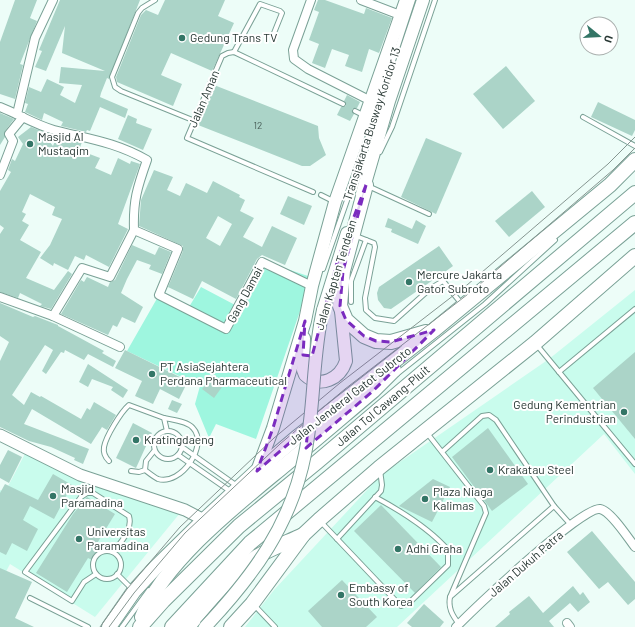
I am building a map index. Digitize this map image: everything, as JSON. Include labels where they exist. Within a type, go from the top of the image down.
[{"type":"highway","name":"Jalan Jenderal Gatot Subroto","points":[[109,627],[134,591],[204,520],[257,471],[296,438],[434,330],[610,185],[635,160]]},
{"type":"highway","name":"Jalan Jenderal Gatot Subroto","points":[[610,185],[635,170]]},
{"type":"highway","points":[[366,185],[360,238],[343,271],[346,320],[353,328],[364,336],[376,341],[391,342],[434,330]]},
{"type":"highway","name":"Jalan Tol Cawang–Pluit","points":[[139,627],[163,601],[239,526],[317,462],[635,193]]},
{"type":"highway","name":"Jalan Tol Cawang–Pluit","points":[[172,627],[250,543],[635,222]]},
{"type":"highway","points":[[231,627],[252,604],[303,535],[319,520],[379,468],[426,432],[535,343],[633,260]]},
{"type":"highway","points":[[139,627],[153,596],[193,546],[228,512],[373,391],[422,339]]},
{"type":"highway","points":[[188,627],[226,584],[257,557],[303,535]]},
{"type":"main road","name":"Jalan Kapten Tendean","points":[[257,471],[273,428],[305,321],[312,286],[360,114],[371,101],[406,0]]},
{"type":"main road","name":"Jalan Kapten Tendean","points":[[205,627],[255,569],[272,542],[296,487],[305,454],[319,328],[338,260],[366,185],[389,100],[423,0]]},
{"type":"main road","points":[[305,321],[303,364],[305,375],[316,382],[330,380],[340,373],[346,362],[346,304]]},
{"type":"street","points":[[0,175],[13,141],[10,134],[20,116],[35,38],[53,0]]},
{"type":"street","points":[[312,0],[293,50],[294,59],[308,69],[371,101]]},
{"type":"street","points":[[361,0],[400,15]]},
{"type":"street","points":[[0,107],[53,130],[90,138],[128,150],[148,160],[138,188],[134,206],[134,230],[110,277],[82,268],[53,316]]},
{"type":"street","name":"Gang Damai","points":[[134,230],[178,249],[159,295],[226,329],[262,262],[312,286]]},
{"type":"street","points":[[0,297],[53,316],[120,347]]},
{"type":"street","points":[[0,435],[80,475],[185,510],[204,520]]},
{"type":"street","name":"Jalan Dukuh Patra","points":[[458,626],[522,566],[571,525],[592,510],[600,509],[608,514],[635,547]]},
{"type":"lane","points":[[155,0],[142,8],[138,13],[112,77],[112,83],[121,91],[195,121]]},
{"type":"lane","name":"Transjakarta Busway Koridor 13","points":[[305,321],[330,247],[352,189],[413,0]]},
{"type":"lane","name":"Transjakarta Busway Koridor 13","points":[[366,185],[398,108],[435,0]]},
{"type":"lane","points":[[274,33],[282,13],[274,8],[260,4],[234,52],[343,104]]},
{"type":"lane","name":"Jalan Aman","points":[[234,52],[222,56],[187,138],[313,192]]},
{"type":"lane","points":[[583,117],[635,146]]},
{"type":"lane","points":[[366,185],[429,214]]},
{"type":"lane","points":[[592,206],[610,185]]},
{"type":"lane","points":[[321,195],[334,205]]},
{"type":"lane","name":"Transjakarta Busway Koridor 13","points":[[330,247],[334,205]]},
{"type":"lane","points":[[326,424],[343,410],[414,362],[462,324],[560,235]]},
{"type":"lane","points":[[360,238],[374,243],[375,247],[365,298],[366,310],[375,318],[394,320],[431,288],[443,281]]},
{"type":"lane","points":[[518,260],[540,252]]},
{"type":"lane","points":[[438,276],[463,305]]},
{"type":"lane","points":[[559,372],[635,309]]},
{"type":"lane","points":[[535,343],[635,464]]},
{"type":"lane","points":[[109,461],[104,456],[104,446],[122,411],[129,405],[164,418],[184,422],[193,427],[197,437],[194,456],[190,464],[178,476],[170,479],[158,479],[145,470]]},
{"type":"lane","points":[[442,452],[482,416],[489,415],[496,420],[554,506],[571,525]]},
{"type":"lane","points":[[164,418],[167,431]]},
{"type":"lane","points":[[145,470],[146,461],[154,450],[158,434],[167,431],[176,434],[182,442],[182,447],[178,456],[174,458],[160,458],[154,450]]},
{"type":"lane","points":[[426,432],[486,509],[486,513],[450,597],[449,606],[458,626]]},
{"type":"lane","points":[[302,443],[314,433]]},
{"type":"lane","points":[[182,447],[236,490]]},
{"type":"lane","points":[[178,456],[236,490]]},
{"type":"lane","points":[[156,582],[218,517],[274,467]]},
{"type":"lane","points":[[338,539],[381,491],[382,485],[379,468]]},
{"type":"lane","points":[[131,471],[139,472],[145,470]]},
{"type":"lane","points":[[96,574],[84,582],[72,601],[25,572],[81,497],[87,493],[93,493],[129,516],[131,522],[129,530],[114,552]]},
{"type":"lane","points":[[319,520],[402,606],[409,603],[448,565],[448,550],[437,538],[390,505],[375,497]]},
{"type":"lane","points":[[450,597],[554,506]]},
{"type":"lane","points":[[106,551],[114,552],[121,562],[120,569],[117,574],[107,579],[96,574],[93,567],[94,559],[99,553],[106,551]]},
{"type":"lane","points":[[117,574],[134,591]]},
{"type":"lane","points":[[122,627],[151,588]]},
{"type":"lane","points":[[30,598],[88,627]]},
{"type":"lane","points":[[252,604],[275,627]]},
{"type":"highlighted area","points":[[366,185],[343,271],[340,306],[346,320],[364,336],[376,341],[391,342],[434,330],[373,391],[306,448],[308,427],[257,471],[273,428],[305,321],[303,355],[312,356],[338,259]]},
{"type":"shaded area","points":[[263,261],[311,277],[309,285],[256,439],[216,424],[209,438],[195,404],[200,386],[127,351],[159,295],[189,307],[201,287],[237,306]]},
{"type":"shaded area","points":[[635,290],[635,474],[604,434],[397,627],[245,627],[274,590],[381,475],[549,359]]},
{"type":"shaded area","name":"Universitas Paramadina","points":[[28,448],[180,513],[95,617],[10,564],[0,583],[0,490],[5,492]]},
{"type":"building","points":[[15,0],[37,0],[30,18],[37,21],[20,64],[23,65],[15,99],[0,94],[0,42]]},
{"type":"building","points":[[60,0],[140,0],[109,79],[107,78],[100,97],[128,109],[125,118],[100,107],[90,131],[87,130],[86,132],[61,126],[63,122],[44,113],[42,120],[25,112],[28,104],[25,103],[29,87],[41,92],[47,79],[64,87],[60,95],[75,103],[82,85],[59,83],[61,67],[105,71],[62,53],[65,26],[46,71],[35,67],[42,51],[39,50]]},
{"type":"building","name":"Gedung Trans TV","points":[[165,0],[225,0],[218,16],[234,23],[212,71],[171,53],[161,75],[182,84],[173,106],[117,82],[116,77],[141,15],[146,10],[158,15]]},
{"type":"building","points":[[318,0],[325,0],[364,14],[366,8],[392,18],[379,53],[369,49],[362,72],[345,66],[349,55],[332,49],[325,68],[312,63],[319,44],[309,40],[319,12],[314,10]]},
{"type":"building","points":[[506,66],[535,101],[503,129],[473,94]]},
{"type":"building","points":[[214,85],[318,126],[319,138],[326,155],[310,166],[302,166],[198,125]]},
{"type":"building","points":[[347,95],[360,102],[357,108],[352,109],[354,114],[350,121],[337,115],[341,107],[346,106],[344,101]]},
{"type":"building","points":[[598,102],[635,120],[635,130],[632,136],[591,117]]},
{"type":"building","points":[[0,113],[14,119],[5,131],[5,137],[0,145]]},
{"type":"building","points":[[128,115],[137,119],[136,123],[152,129],[143,150],[118,139]]},
{"type":"building","points":[[31,127],[41,131],[53,146],[57,136],[82,142],[79,150],[100,158],[95,168],[111,175],[118,158],[130,164],[131,161],[140,164],[118,224],[128,229],[109,267],[86,255],[84,260],[75,256],[68,270],[54,263],[53,266],[40,258],[50,245],[62,219],[52,215],[55,207],[30,194],[22,212],[26,214],[22,221],[29,225],[20,240],[41,252],[26,278],[54,290],[68,271],[72,274],[51,309],[40,306],[42,304],[20,293],[18,298],[0,292],[0,234],[4,228],[0,225],[0,191],[11,172],[8,170],[12,159],[15,161],[23,144],[18,137]]},
{"type":"building","points":[[426,138],[462,153],[436,214],[401,197]]},
{"type":"building","points":[[154,170],[173,177],[167,190],[180,196],[186,183],[207,193],[213,181],[240,195],[239,197],[245,200],[240,211],[254,218],[243,237],[262,247],[272,226],[297,238],[285,265],[262,255],[257,259],[236,299],[202,281],[193,299],[168,287],[183,251],[183,246],[139,226],[141,200]],"holes":[[[218,216],[232,224],[220,246],[206,238]]]},
{"type":"building","points":[[532,191],[545,207],[509,237],[495,221]]},
{"type":"building","points":[[288,196],[312,206],[304,225],[280,214]]},
{"type":"building","points":[[388,218],[412,229],[416,220],[426,226],[418,244],[391,232],[392,229],[385,227]]},
{"type":"building","points":[[132,245],[155,255],[159,247],[171,252],[162,274],[149,269],[151,265],[137,260],[127,279],[121,293],[143,307],[135,323],[122,317],[117,327],[113,325],[108,335],[61,314],[81,280],[84,282],[87,277],[108,287],[110,282],[115,280]]},
{"type":"building","name":"Mercure Jakarta Gator Subroto","points":[[439,246],[453,266],[442,274],[437,273],[436,278],[391,309],[384,308],[378,300],[377,293],[379,287]]},
{"type":"building","points":[[0,303],[33,317],[35,316],[58,325],[104,351],[102,353],[116,361],[113,367],[88,354],[84,360],[65,350],[64,353],[61,352],[46,374],[42,371],[53,350],[45,345],[12,395],[24,405],[31,392],[40,397],[41,396],[81,419],[87,408],[90,410],[94,402],[116,415],[107,430],[102,427],[91,444],[32,409],[24,424],[89,449],[83,464],[74,460],[75,458],[51,447],[29,441],[0,427],[0,361],[9,342],[0,336]]},
{"type":"building","name":"PT AsiaSejahtera Perdana Pharmaceutical","points":[[125,350],[188,381],[179,399],[160,389],[153,404],[135,396],[142,381],[115,368]]},
{"type":"building","name":"Gedung Kementrian Perindustrian","points":[[635,352],[635,439],[593,388]]},
{"type":"building","points":[[88,364],[128,390],[123,398],[111,390],[113,387],[92,379],[88,387],[79,382]]},
{"type":"building","points":[[210,379],[222,387],[214,398],[202,389]]},
{"type":"building","points":[[172,400],[182,404],[177,413],[168,409]]},
{"type":"building","name":"Kratingdaeng","points":[[133,423],[152,433],[136,468],[116,458]]},
{"type":"building","name":"Krakatau Steel","points":[[488,428],[528,484],[492,511],[452,457]]},
{"type":"building","points":[[8,450],[22,457],[9,483],[0,478],[0,465]]},
{"type":"building","points":[[53,474],[72,485],[54,519],[30,506],[23,520],[38,529],[27,551],[12,543],[6,555],[0,552],[0,493],[5,484],[38,500]]},
{"type":"building","name":"Plaza Niaga Kalimas","points":[[433,479],[450,487],[432,522],[399,506]]},
{"type":"building","points":[[87,497],[115,514],[96,545],[100,547],[92,560],[88,558],[67,592],[36,573],[73,514]]},
{"type":"building","name":"Adhi Graha","points":[[381,505],[441,567],[415,593],[354,531]]},
{"type":"building","points":[[592,531],[635,582],[635,599],[628,605],[608,582],[599,589],[567,552]]},
{"type":"building","points":[[0,568],[32,582],[15,618],[34,627],[0,627]]},
{"type":"building","name":"Embassy of South Korea","points":[[342,580],[377,617],[366,627],[322,627],[308,611]]},
{"type":"building","points":[[573,586],[580,595],[583,592],[590,602],[578,612],[570,603],[549,621],[554,627],[495,627],[510,614],[509,612],[529,596],[543,613]]},
{"type":"building","points":[[424,604],[444,622],[440,627],[412,627],[407,623]]},
{"type":"tram line","points":[[100,627],[127,589],[180,527],[274,438],[340,383],[467,285],[608,164],[635,137]]},
{"type":"tram line","points":[[109,627],[134,593],[185,533],[280,444],[345,389],[472,291],[613,170],[635,148]]},
{"type":"place","name":"Gedung Trans TV","points":[[182,38]]},
{"type":"place","name":"Masjid Al Mustaqim","points":[[30,144]]},
{"type":"place","name":"Mercure Jakarta Gator Subroto","points":[[409,282]]},
{"type":"place","name":"PT AsiaSejahtera Perdana Pharmaceutical","points":[[152,374]]},
{"type":"place","name":"Gedung Kementrian Perindustrian","points":[[624,412]]},
{"type":"place","name":"Kratingdaeng","points":[[136,440]]},
{"type":"place","name":"Krakatau Steel","points":[[490,470]]},
{"type":"place","name":"Masjid Paramadina","points":[[53,496]]},
{"type":"place","name":"Plaza Niaga Kalimas","points":[[425,499]]},
{"type":"place","name":"Universitas Paramadina","points":[[79,539]]},
{"type":"place","name":"Adhi Graha","points":[[398,549]]},
{"type":"place","name":"Embassy of South Korea","points":[[341,595]]}]
